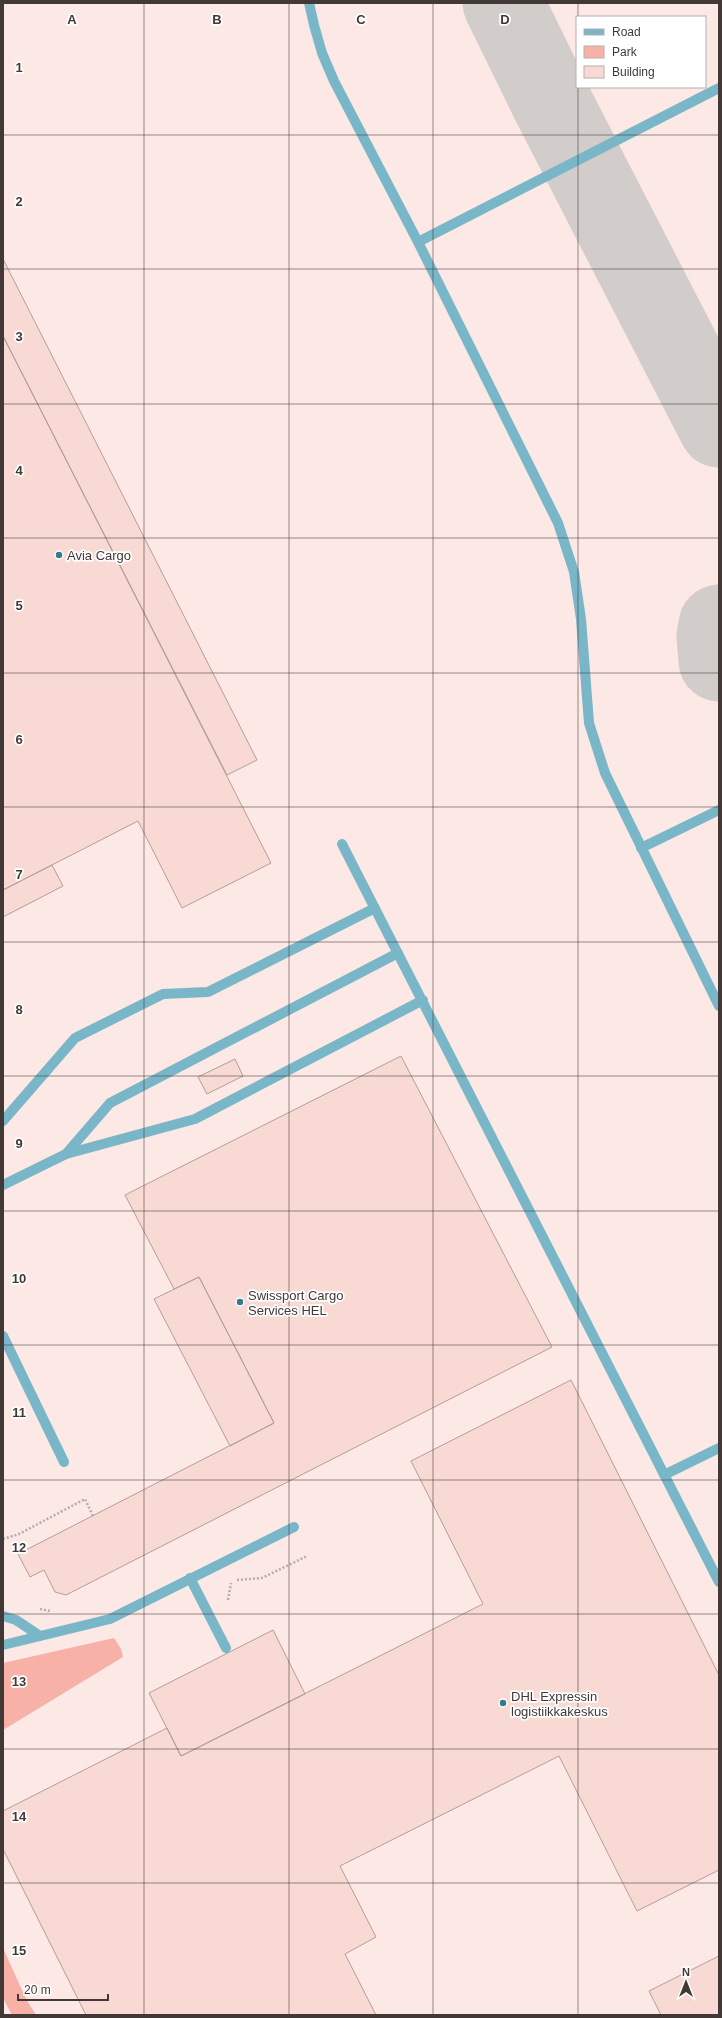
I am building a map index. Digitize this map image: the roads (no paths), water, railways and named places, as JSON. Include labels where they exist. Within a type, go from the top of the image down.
[{"type":"street","points":[[310,3],[320,46],[334,81],[418,242],[558,523],[574,572],[581,618],[589,723],[605,773],[719,1006]]},
{"type":"street","points":[[418,242],[719,88]]},
{"type":"street","points":[[641,848],[719,810]]},
{"type":"street","points":[[342,844],[719,1582]]},
{"type":"street","points":[[3,1121],[75,1038],[162,994],[208,992],[375,908]]},
{"type":"street","points":[[66,1154],[110,1103],[398,953]]},
{"type":"street","points":[[3,1185],[66,1154],[195,1119],[423,1000]]},
{"type":"street","points":[[3,1336],[64,1462]]},
{"type":"street","points":[[664,1475],[719,1448]]},
{"type":"street","points":[[3,1645],[110,1619],[294,1527]]},
{"type":"street","points":[[190,1578],[226,1648]]},
{"type":"street","points":[[3,1616],[16,1620],[40,1636]]},
{"type":"place","name":"Avia Cargo","points":[[59,555]]},
{"type":"place","name":"Swissport Cargo Services HEL","points":[[240,1302]]},
{"type":"place","name":"DHL Expressin logistiikkakeskus","points":[[503,1703]]}]
